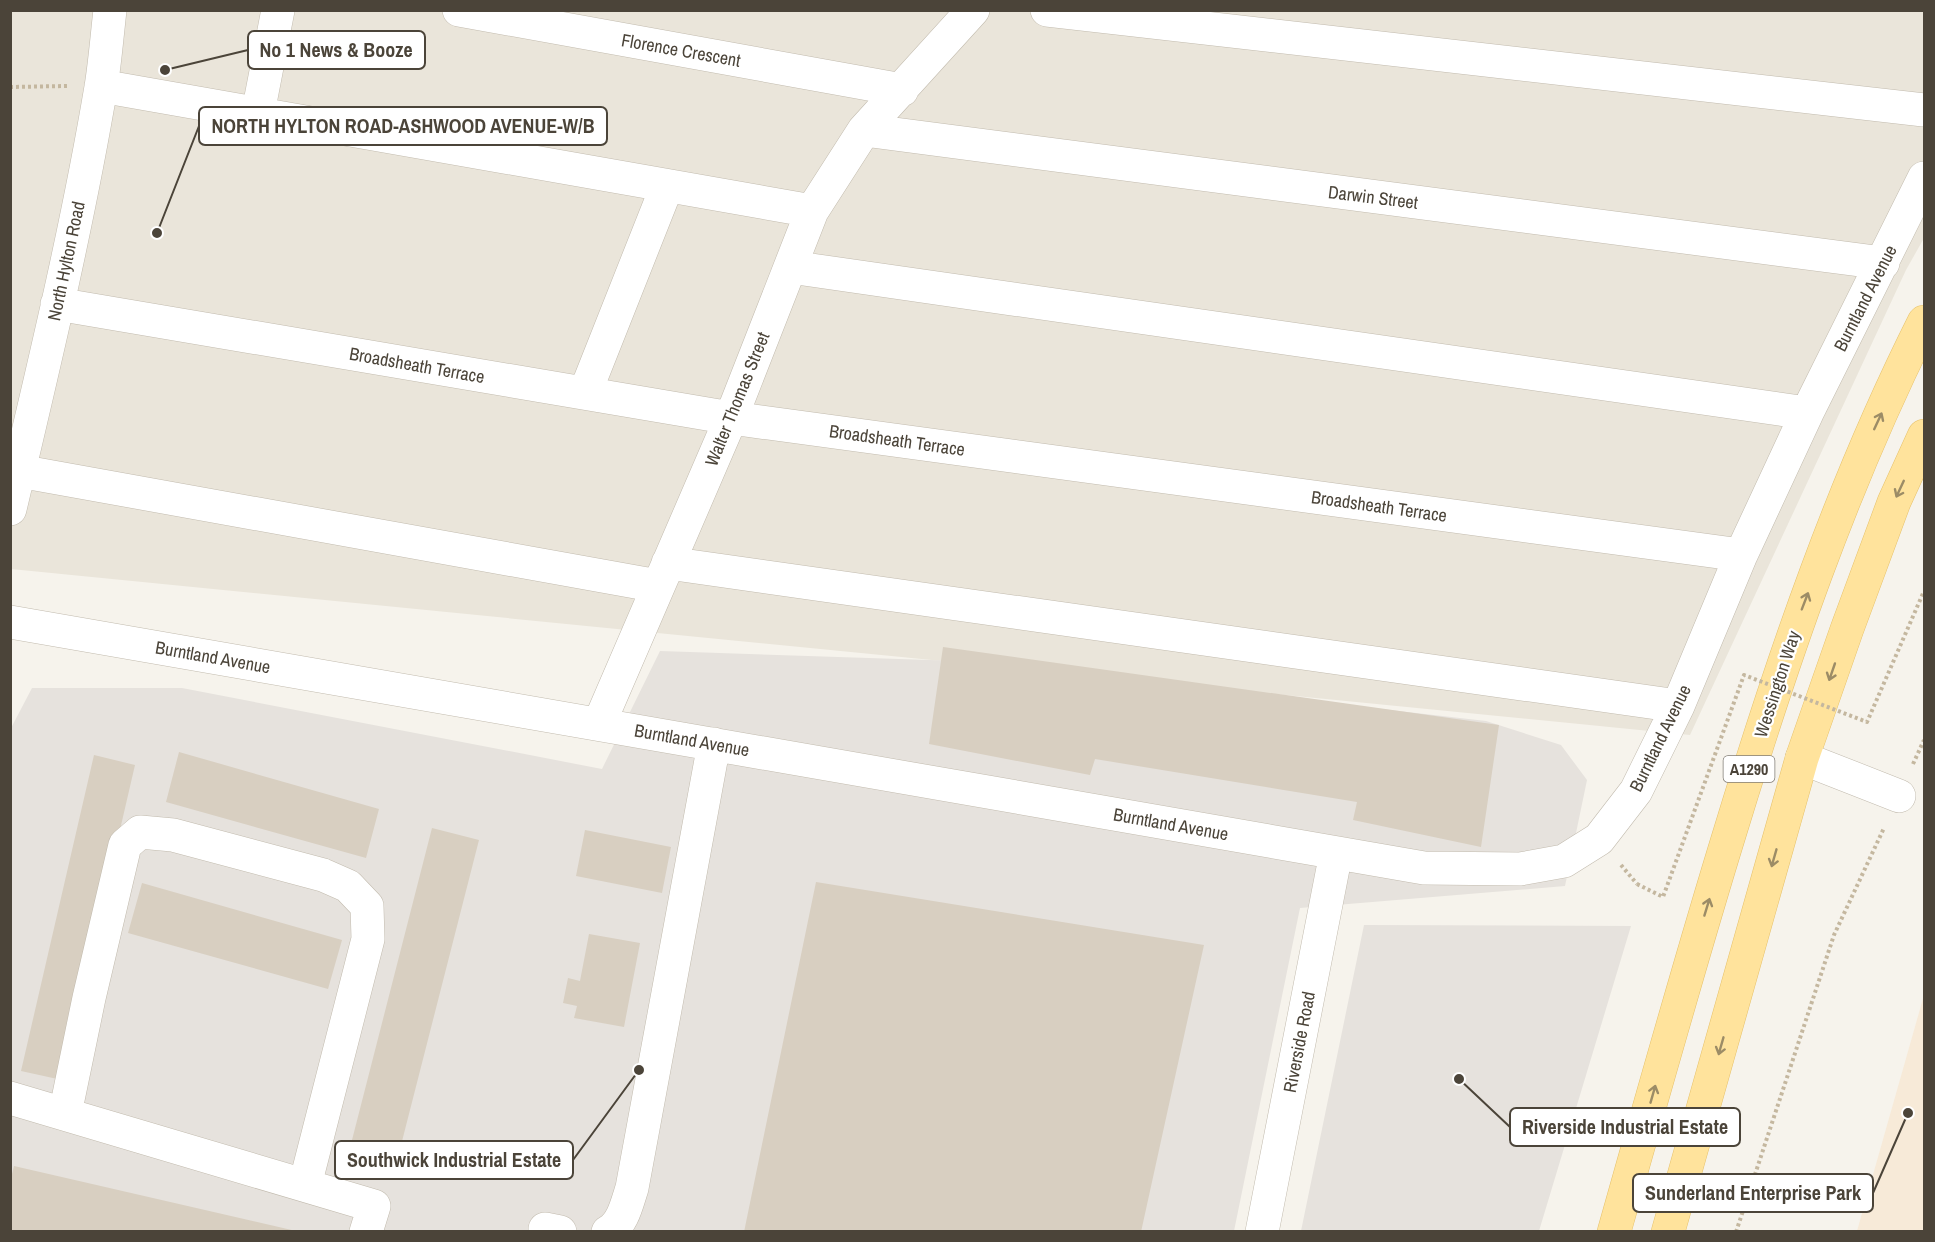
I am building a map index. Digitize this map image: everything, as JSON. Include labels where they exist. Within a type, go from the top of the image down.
[{"type":"main road","name":"Wessington Way","points":[[1614,1232],[1701,924],[1799,618],[1852,478],[1924,322]]},
{"type":"main road","name":"A1290","points":[[1668,1232],[1802,758],[1894,502],[1924,436]]},
{"type":"street","name":"North Hylton Road","points":[[10,509],[57,304],[101,86],[110,10]]},
{"type":"street","points":[[258,113],[278,10]]},
{"type":"street","name":"Florence Crescent","points":[[459,10],[902,90]]},
{"type":"street","name":"Walter Thomas Street","points":[[599,724],[730,418],[812,211],[864,130],[973,10]]},
{"type":"street","points":[[1047,10],[1924,110]]},
{"type":"street","points":[[101,86],[812,211]]},
{"type":"street","name":"Darwin Street","points":[[864,130],[1883,263]]},
{"type":"street","name":"Burntland Avenue","points":[[10,622],[1424,868],[1520,869],[1564,861],[1599,839],[1636,791],[1678,706],[1741,555],[1807,413],[1924,178]]},
{"type":"street","points":[[585,393],[667,186]]},
{"type":"street","points":[[790,267],[1807,413]]},
{"type":"street","name":"Broadsheath Terrace","points":[[57,304],[730,418],[1741,555]]},
{"type":"street","points":[[19,471],[663,575],[1678,706]]},
{"type":"street","points":[[608,1232],[624,1214],[632,1188],[714,744]]},
{"type":"street","points":[[1802,758],[1899,796]]},
{"type":"street","points":[[65,1114],[125,845],[140,832],[173,835],[323,875],[348,886],[367,906],[368,939],[305,1185]]},
{"type":"street","name":"Riverside Road","points":[[1262,1232],[1336,854]]},
{"type":"street","points":[[10,1098],[374,1206],[366,1232]]},
{"type":"path","points":[[10,87],[101,86]]},
{"type":"path","points":[[1637,884],[1663,897],[1744,675],[1867,723],[1924,591]]},
{"type":"path","points":[[1736,1232],[1834,935],[1924,740]]},
{"type":"shaded area","points":[[10,11],[1924,11],[1924,238],[1906,270],[1690,735],[11,569]]},
{"type":"shaded area","points":[[660,651],[960,661],[1486,721],[1561,745],[1587,780],[1565,886],[1300,908],[1234,1231],[11,1232],[10,730],[32,688],[182,688],[602,769]]},
{"type":"shaded area","points":[[1364,925],[1631,926],[1539,1231],[1301,1231]]},
{"type":"shaded area","points":[[1924,995],[1924,1231],[1857,1231]]},
{"type":"building","points":[[943,647],[1499,725],[1481,847],[1353,820],[1357,802],[1095,759],[1090,775],[929,744]]},
{"type":"building","points":[[179,752],[379,809],[366,858],[166,802]]},
{"type":"building","points":[[94,755],[135,765],[62,1080],[21,1071]]},
{"type":"building","points":[[432,828],[479,840],[399,1153],[352,1140]]},
{"type":"building","points":[[585,830],[671,847],[662,893],[576,876]]},
{"type":"building","points":[[816,882],[1204,945],[1141,1232],[744,1232]]},
{"type":"building","points":[[142,883],[342,940],[328,989],[128,933]]},
{"type":"building","points":[[589,934],[640,943],[624,1027],[574,1018],[577,1006],[563,1003],[568,978],[580,981]]},
{"type":"building","points":[[14,1166],[296,1232],[10,1232],[10,1182]]},
{"type":"place","name":"No 1 News & Booze","points":[[165,70]]},
{"type":"place","name":"NORTH HYLTON ROAD-ASHWOOD AVENUE-W/B","points":[[157,233]]},
{"type":"place","name":"Southwick Industrial Estate","points":[[639,1070]]},
{"type":"place","name":"Riverside Industrial Estate","points":[[1459,1079]]},
{"type":"place","name":"Sunderland Enterprise Park","points":[[1908,1113]]}]
